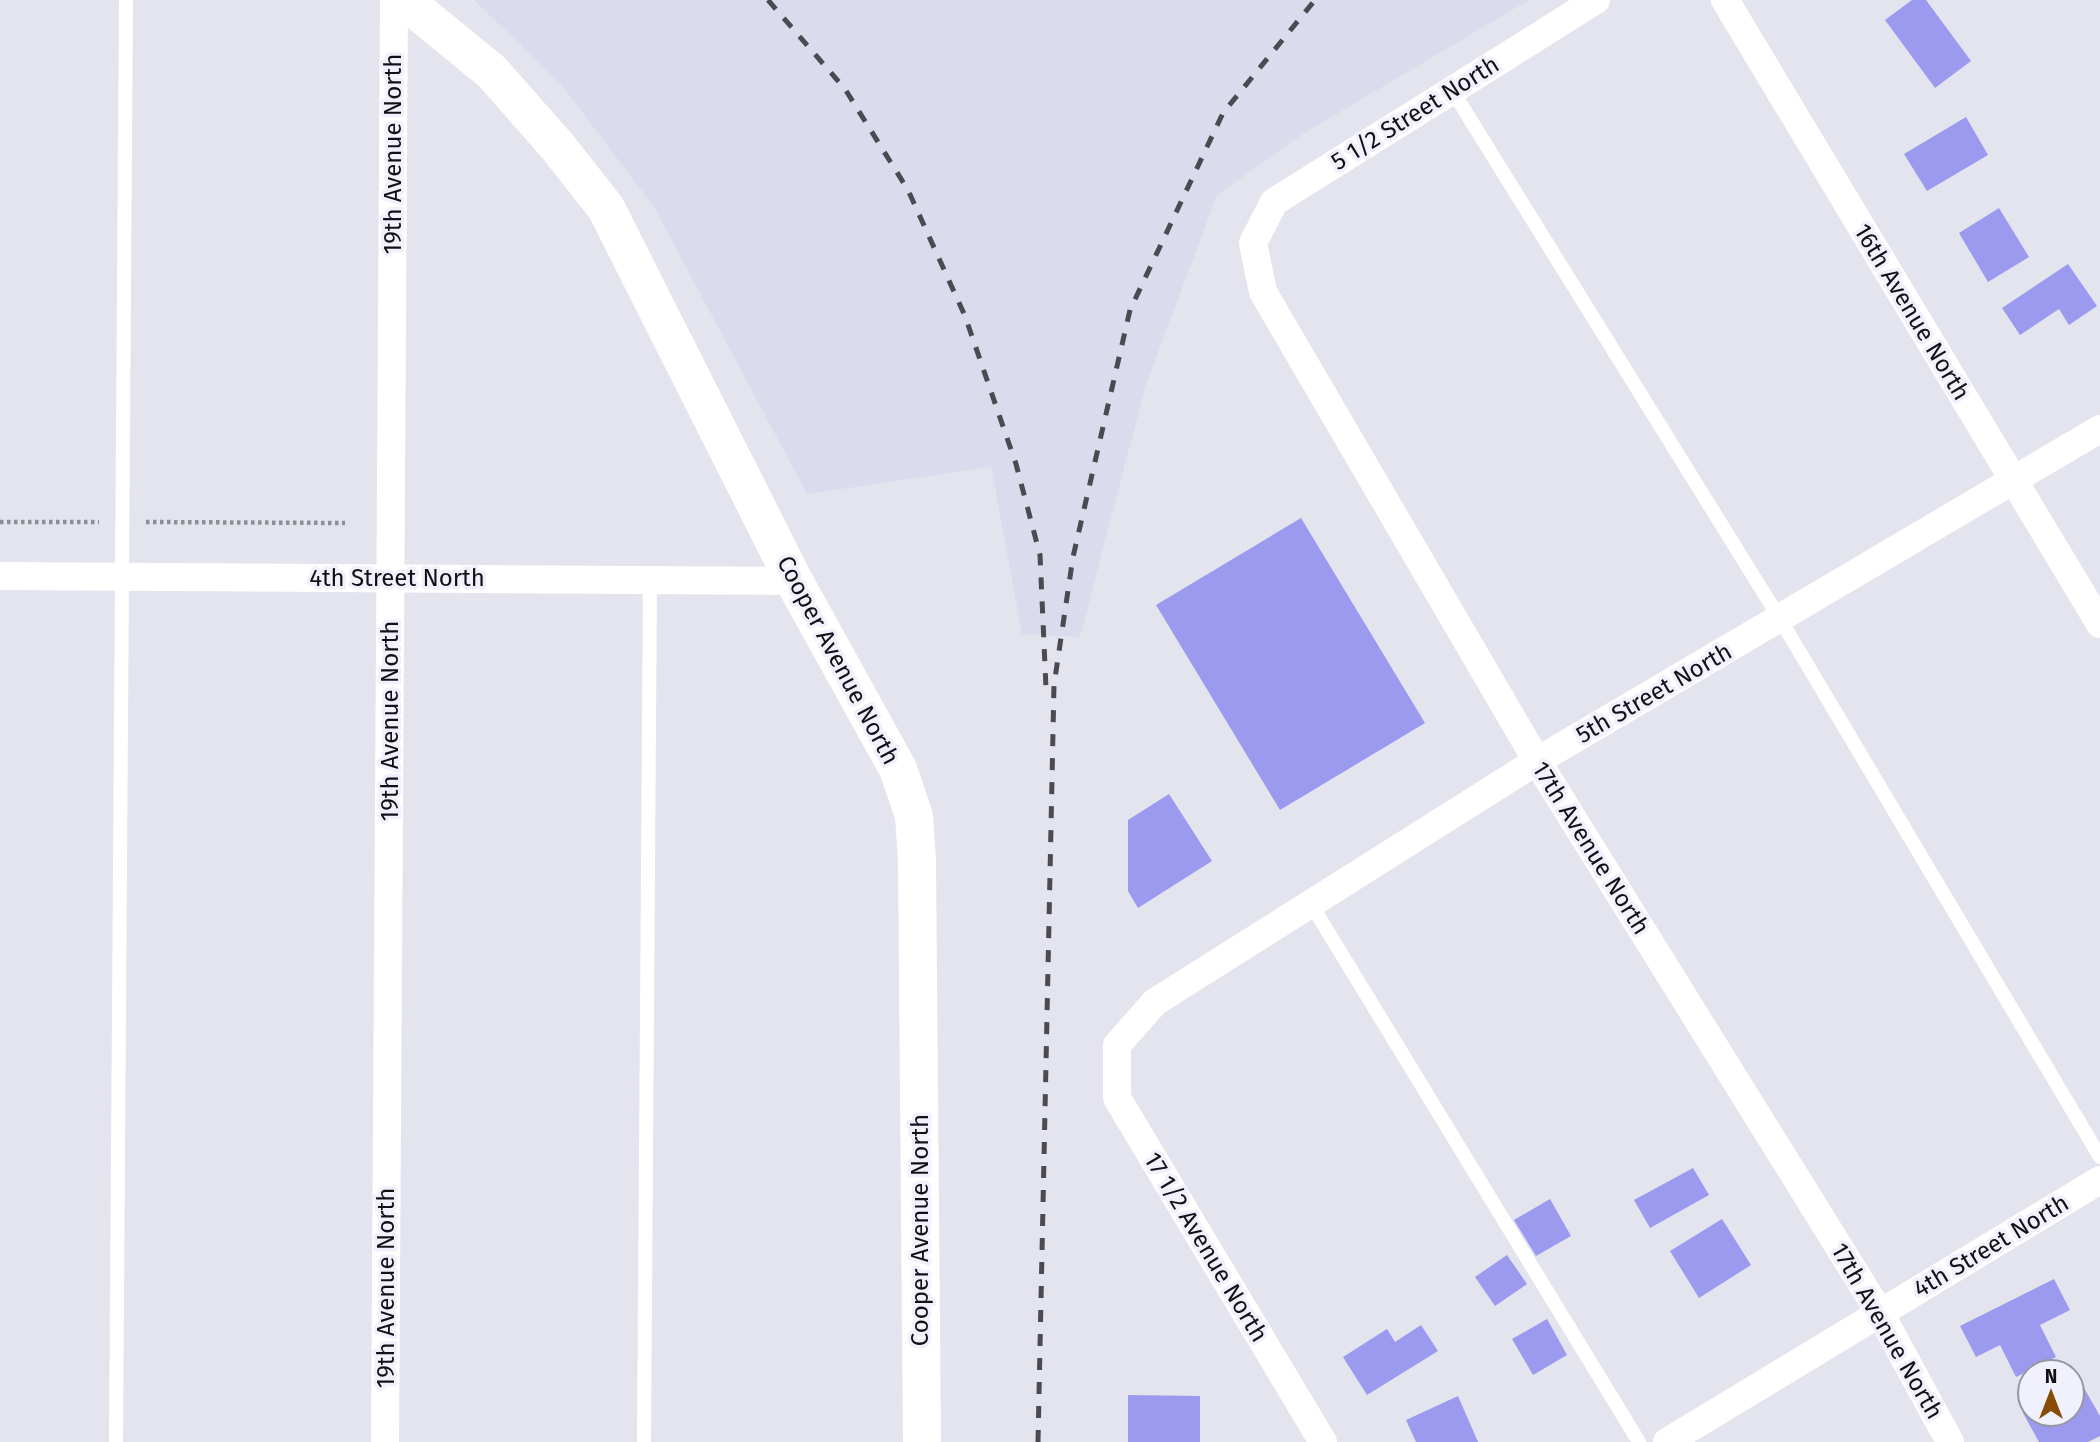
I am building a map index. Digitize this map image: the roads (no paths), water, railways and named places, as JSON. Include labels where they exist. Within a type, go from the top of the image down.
[{"type":"street","name":"19th Avenue North","points":[[385,1442],[394,0]]},
{"type":"street","name":"Cooper Avenue North","points":[[404,0],[492,72],[558,147],[606,208],[794,581],[898,769],[914,816],[917,861],[922,1442]]},
{"type":"street","name":"5 1/2 Street North","points":[[1253,243],[1274,202],[1596,0]]},
{"type":"street","name":"16th Avenue North","points":[[1725,0],[2100,624]]},
{"type":"street","name":"17th Avenue North","points":[[1253,243],[1263,292],[1537,761],[1880,1313],[1950,1442]]},
{"type":"street","name":"5th Street North","points":[[1117,1045],[1155,1002],[1537,761],[2100,429]]},
{"type":"street","name":"4th Street North","points":[[0,576],[794,581]]},
{"type":"street","name":"17 1/2 Avenue North","points":[[1117,1045],[1117,1098],[1323,1442]]},
{"type":"street","name":"4th Street North","points":[[1667,1442],[2100,1180]]},
{"type":"lane","points":[[116,1442],[125,0]]},
{"type":"lane","points":[[1452,90],[1780,619],[2100,1157]]},
{"type":"lane","points":[[644,1442],[650,580]]},
{"type":"lane","points":[[1311,904],[1639,1442]]},
{"type":"railway","points":[[768,0],[845,89],[908,190],[965,316],[1016,464],[1040,555],[1046,688]]},
{"type":"railway","points":[[1038,1442],[1054,685],[1073,557],[1130,310],[1223,113],[1315,0]]}]
